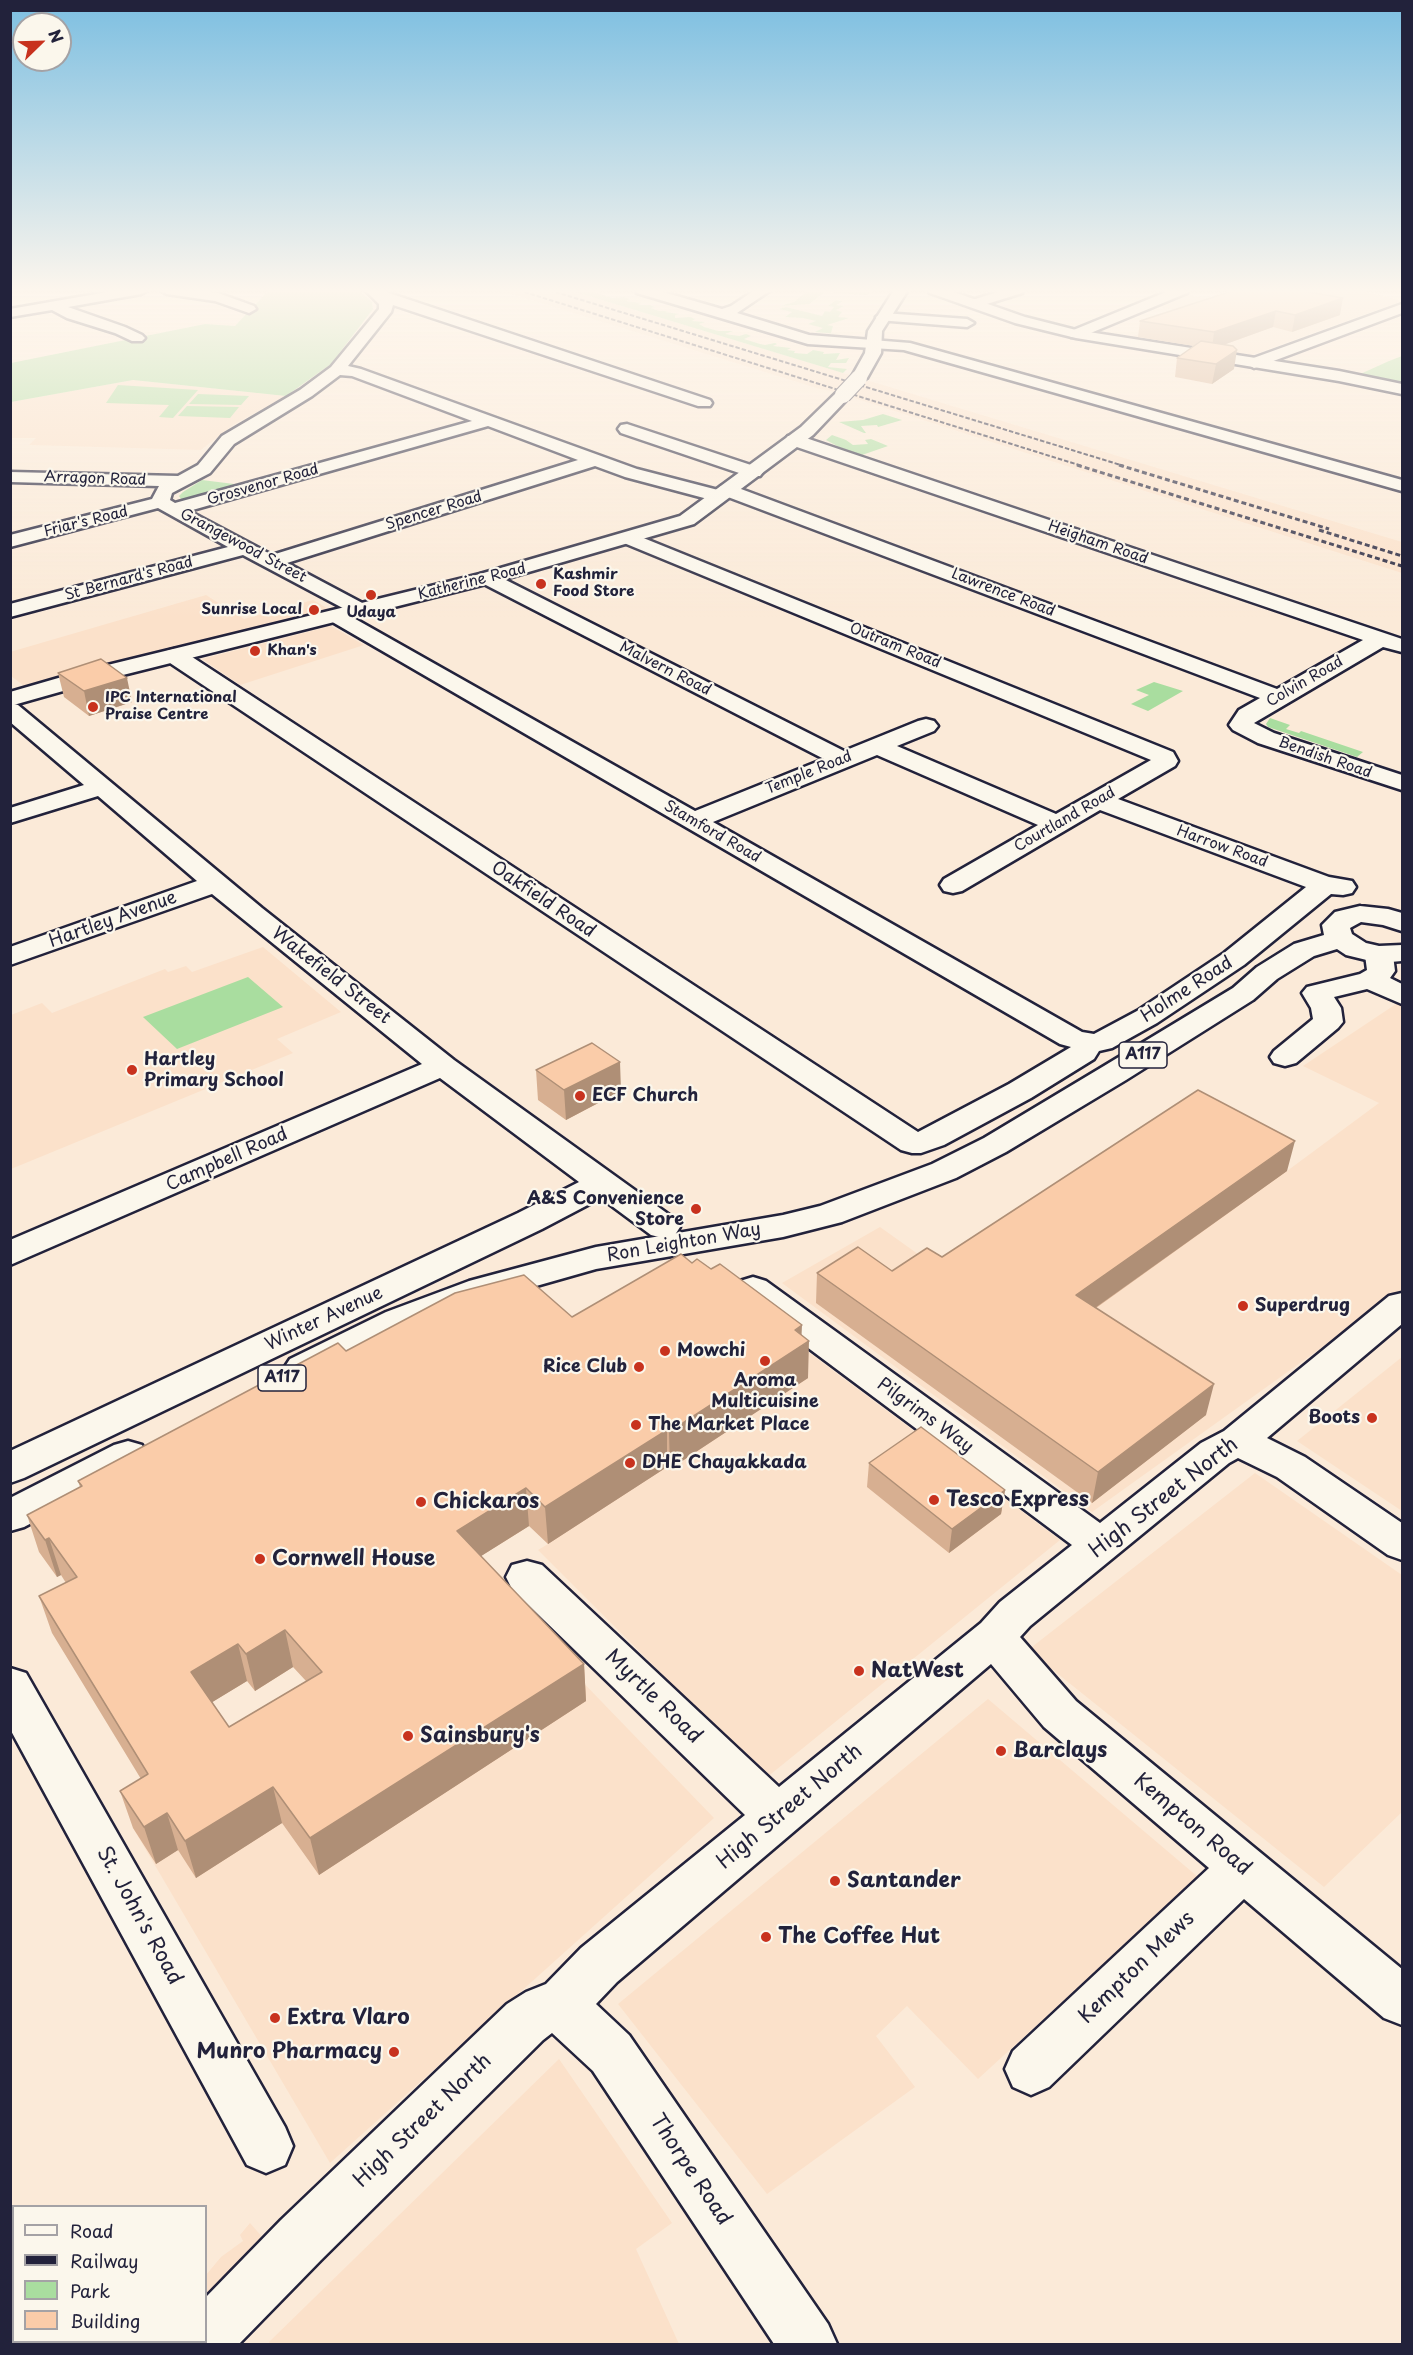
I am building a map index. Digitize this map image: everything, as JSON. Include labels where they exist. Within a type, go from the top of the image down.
[{"type":"street","name":"Grangewood Street","points":[[295,400],[228,440],[204,469],[166,489],[161,496],[168,506],[361,610]]},
{"type":"street","name":"Lawrence Road","points":[[432,400],[656,481],[724,493],[1278,697]]},
{"type":"street","points":[[672,413],[704,403],[695,400]]},
{"type":"street","name":"Katherine Road","points":[[10,699],[487,578],[631,539],[687,520],[807,431],[838,400]]},
{"type":"street","points":[[1096,400],[1402,486]]},
{"type":"street","points":[[650,420],[627,429],[754,472]]},
{"type":"street","name":"Grosvenor Road","points":[[168,506],[489,421]]},
{"type":"street","name":"Heigham Road","points":[[794,440],[1402,646]]},
{"type":"street","name":"Spencer Road","points":[[272,561],[596,460]]},
{"type":"street","name":"Arragon Road","points":[[10,477],[180,482]]},
{"type":"street","name":"Friar's Road","points":[[10,541],[168,506]]},
{"type":"street","name":"Outram Road","points":[[631,539],[1158,753]]},
{"type":"street","name":"St Bernard's Road","points":[[10,611],[247,548]]},
{"type":"street","name":"Malvern Road","points":[[487,578],[844,760]]},
{"type":"street","name":"Stamford Road","points":[[336,616],[1071,1038],[1090,1043]]},
{"type":"street","name":"Colvin Road","points":[[1249,731],[1241,725],[1243,721],[1278,697],[1381,639]]},
{"type":"street","name":"Oakfield Road","points":[[174,656],[912,1143]]},
{"type":"street","name":"Wakefield Street","points":[[10,711],[216,884],[443,1066],[663,1227]]},
{"type":"street","name":"Temple Road","points":[[693,821],[926,726]]},
{"type":"street","name":"Bendish Road","points":[[1249,731],[1402,783]]},
{"type":"street","points":[[877,746],[1060,824]]},
{"type":"street","name":"Courtland Road","points":[[953,885],[1166,761],[1165,757],[1158,753]]},
{"type":"street","points":[[10,816],[102,788]]},
{"type":"street","name":"Harrow Road","points":[[1099,801],[1336,887]]},
{"type":"street","name":"Hartley Avenue","points":[[10,957],[216,884]]},
{"type":"street","name":"Holme Road","points":[[912,1143],[921,1143],[933,1138],[1020,1091],[1083,1053],[1090,1043],[1101,1042],[1113,1036],[1185,993],[1336,887]]},
{"type":"street","points":[[1402,924],[1378,915],[1352,915],[1336,925],[1340,939],[1384,963],[1402,995]]},
{"type":"street","name":"Ron Leighton Way","points":[[276,1381],[399,1321],[482,1288],[596,1258],[802,1221],[863,1203],[935,1174],[995,1145],[1115,1073],[1243,994],[1267,973],[1304,950],[1340,939]]},
{"type":"street","points":[[1285,1057],[1328,1022],[1326,1008],[1317,993],[1384,963]]},
{"type":"street","name":"Campbell Road","points":[[10,1254],[443,1066]]},
{"type":"street","name":"Winter Avenue","points":[[10,1468],[530,1221],[615,1191]]},
{"type":"street","name":"Pilgrims Way","points":[[748,1286],[1102,1546]]},
{"type":"street","name":"High Street North","points":[[207,2336],[301,2240],[525,2022],[544,2009],[560,2007],[599,1965],[996,1635],[1015,1614],[1215,1453],[1238,1441],[1402,1305]]},
{"type":"street","points":[[1238,1441],[1291,1467],[1402,1544]]},
{"type":"street","points":[[10,1516],[153,1443]]},
{"type":"street","name":"Myrtle Road","points":[[527,1577],[778,1817]]},
{"type":"street","name":"Kempton Road","points":[[996,1635],[1010,1658],[1060,1714],[1402,2001]]},
{"type":"street","name":"St. John's Road","points":[[10,1686],[266,2146]]},
{"type":"street","name":"Kempton Mews","points":[[1031,2069],[1244,1868]]},
{"type":"street","name":"Thorpe Road","points":[[560,2007],[584,2025],[611,2053],[808,2344]]},
{"type":"shaded area","points":[[23,400],[279,400],[233,425],[201,450],[29,445],[36,438],[11,438],[11,402]]},
{"type":"shaded area","points":[[860,400],[932,400],[1402,542],[1402,573]]},
{"type":"shaded area","points":[[206,595],[244,619],[313,600],[332,611],[81,672],[27,688],[11,676],[10,652]]},
{"type":"shaded area","points":[[331,626],[364,645],[240,685],[202,659]]},
{"type":"shaded area","name":"Hartley Primary School","points":[[263,947],[341,1012],[277,1039],[293,1053],[11,1169],[11,1015],[42,1003],[52,1013],[165,969],[168,972],[186,966],[192,972]]},
{"type":"shaded area","points":[[1402,994],[1402,1290],[1092,1512],[782,1283],[880,1227],[946,1274],[1186,1112],[1287,1171],[1379,1103],[1303,1066],[1396,1004]]},
{"type":"shaded area","points":[[717,1284],[1060,1540],[766,1778],[538,1550],[548,1544],[529,1525]]},
{"type":"shaded area","points":[[1402,1357],[1402,1511],[1297,1441]]},
{"type":"shaded area","points":[[1255,1473],[1402,1575],[1402,1812],[1324,1887],[1028,1650]]},
{"type":"shaded area","points":[[487,1583],[714,1818],[330,2163],[133,1828],[239,1764]]},
{"type":"shaded area","points":[[988,1699],[1198,1877],[978,2079],[907,2006],[876,2036],[915,2087],[767,2194],[618,2004]]},
{"type":"shaded area","points":[[559,2059],[672,2223],[636,2249],[679,2344],[270,2344],[269,2342]]},
{"type":"shaded area","points":[[250,2223],[272,2248],[207,2323],[207,2274],[221,2257],[243,2241],[240,2235]]},
{"type":"green space","points":[[108,400],[189,400],[173,418],[159,417],[169,405],[106,403]]},
{"type":"green space","points":[[193,400],[246,400],[241,405],[189,404]]},
{"type":"green space","points":[[187,406],[239,407],[230,418],[178,416]]},
{"type":"green space","points":[[883,414],[902,420],[878,427],[877,425],[861,426],[866,433],[839,422],[863,420]]},
{"type":"green space","points":[[832,435],[853,445],[868,444],[865,440],[871,439],[888,446],[862,455],[826,440]]},
{"type":"green space","points":[[202,480],[242,485],[190,499],[181,499],[179,496],[183,492]]},
{"type":"green space","points":[[1154,682],[1183,691],[1148,711],[1131,704],[1149,695],[1136,690]]},
{"type":"green space","points":[[1270,718],[1290,725],[1286,729],[1299,733],[1301,731],[1363,752],[1357,757],[1268,727],[1266,724]]},
{"type":"green space","points":[[248,977],[283,1007],[177,1049],[143,1017]]},
{"type":"building","points":[[101,659],[127,678],[84,691],[58,673]]},
{"type":"building","points":[[592,1043],[620,1062],[564,1090],[536,1070]]},
{"type":"building","points":[[1198,1090],[1295,1141],[1076,1295],[1214,1384],[1098,1472],[817,1273],[858,1247],[892,1271],[927,1248],[942,1257]]},
{"type":"building","points":[[681,1254],[692,1263],[697,1259],[711,1269],[720,1264],[802,1325],[795,1330],[809,1341],[669,1432],[667,1430],[545,1507],[526,1488],[457,1531],[584,1664],[310,1838],[273,1787],[185,1841],[167,1813],[144,1827],[120,1791],[148,1774],[39,1596],[77,1577],[49,1538],[45,1540],[27,1515],[82,1486],[78,1481],[338,1343],[346,1351],[455,1293],[524,1275],[572,1317]],"holes":[[[285,1630],[322,1672],[229,1727],[191,1672],[238,1644],[246,1654]]]},
{"type":"building","points":[[921,1427],[1005,1490],[952,1529],[869,1463]]},
{"type":"railway","points":[[870,400],[1082,466]]},
{"type":"railway","points":[[908,400],[1124,466]]},
{"type":"railway","points":[[1077,465],[1402,566]]},
{"type":"railway","points":[[1119,465],[1329,529]]},
{"type":"railway","points":[[1319,530],[1402,556]]},
{"type":"place","name":"Kashmir Food Store","points":[[541,584]]},
{"type":"place","name":"Udaya","points":[[371,595]]},
{"type":"place","name":"Sunrise Local","points":[[314,610]]},
{"type":"place","name":"Khan's","points":[[255,651]]},
{"type":"place","name":"IPC International Praise Centre","points":[[93,707]]},
{"type":"place","name":"Hartley Primary School","points":[[132,1070]]},
{"type":"place","name":"ECF Church","points":[[580,1096]]},
{"type":"place","name":"A&S Convenience Store","points":[[696,1209]]},
{"type":"place","name":"Superdrug","points":[[1243,1306]]},
{"type":"place","name":"Mowchi","points":[[665,1351]]},
{"type":"place","name":"Aroma Multicuisine","points":[[765,1361]]},
{"type":"place","name":"Rice Club","points":[[639,1367]]},
{"type":"place","name":"Boots","points":[[1372,1418]]},
{"type":"place","name":"The Market Place","points":[[636,1425]]},
{"type":"place","name":"DHE Chayakkada","points":[[630,1463]]},
{"type":"place","name":"Tesco Express","points":[[934,1500]]},
{"type":"place","name":"Chickaros","points":[[421,1502]]},
{"type":"place","name":"Cornwell House","points":[[260,1559]]},
{"type":"place","name":"NatWest","points":[[859,1671]]},
{"type":"place","name":"Sainsbury's","points":[[408,1736]]},
{"type":"place","name":"Barclays","points":[[1001,1751]]},
{"type":"place","name":"Santander","points":[[835,1881]]},
{"type":"place","name":"The Coffee Hut","points":[[766,1937]]},
{"type":"place","name":"Extra Vlaro","points":[[275,2018]]},
{"type":"place","name":"Munro Pharmacy","points":[[394,2052]]}]
